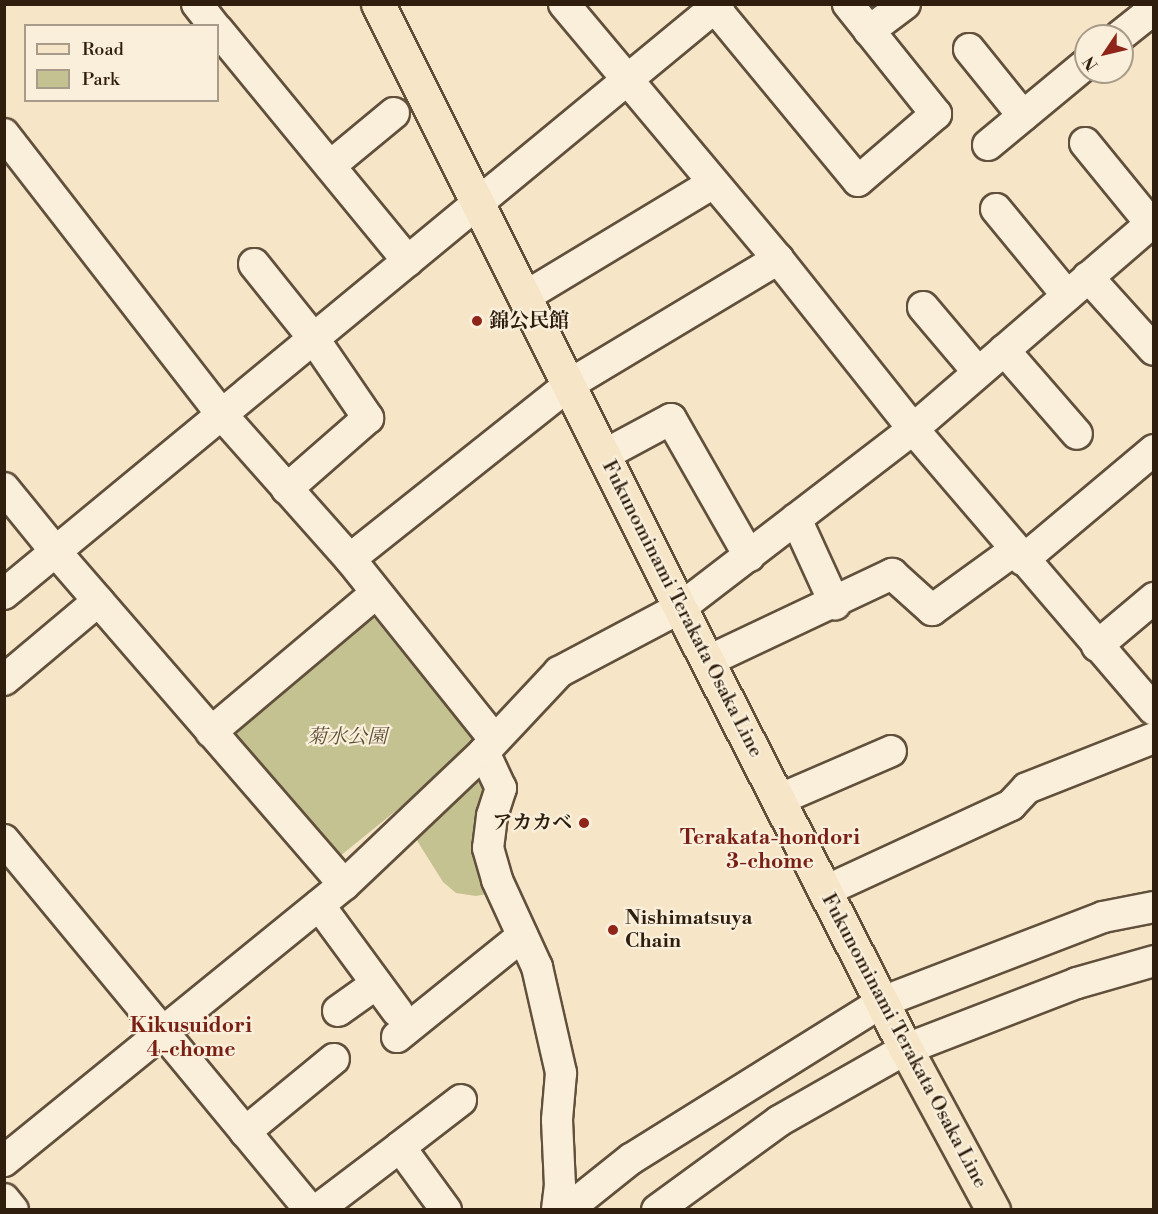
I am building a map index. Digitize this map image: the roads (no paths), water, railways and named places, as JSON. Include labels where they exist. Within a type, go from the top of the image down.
[{"type":"main road","name":"Fukunominami Terakata Osaka Line","points":[[378,4],[680,608],[906,1049],[993,1209]]},
{"type":"street","points":[[197,4],[212,24]]},
{"type":"street","points":[[564,4],[778,259],[913,429],[1154,710]]},
{"type":"street","points":[[4,594],[717,6],[858,181],[936,114],[848,4]]},
{"type":"street","points":[[869,31],[905,4]]},
{"type":"street","points":[[1134,25],[1154,9]]},
{"type":"street","points":[[219,31],[408,261]]},
{"type":"street","points":[[969,49],[1023,116]]},
{"type":"street","points":[[988,145],[1074,74]]},
{"type":"street","points":[[330,166],[394,113]]},
{"type":"street","points":[[4,134],[222,415],[350,560],[489,746],[501,788],[492,816],[488,848],[497,880],[537,967],[561,1073],[558,1120],[560,1185],[557,1209]]},
{"type":"street","points":[[4,1161],[344,885],[489,746],[559,672],[680,608],[913,429],[1152,223],[1085,143]]},
{"type":"street","points":[[525,296],[713,183]]},
{"type":"street","points":[[996,209],[1077,286],[1154,350]]},
{"type":"street","points":[[350,560],[570,384],[778,259]]},
{"type":"street","points":[[254,264],[314,339],[368,418],[287,489]]},
{"type":"street","points":[[923,307],[978,372]]},
{"type":"street","points":[[1004,350],[1077,434]]},
{"type":"street","points":[[604,455],[671,419],[748,556]]},
{"type":"street","points":[[708,661],[835,604],[892,574],[932,610],[1019,555],[1154,450]]},
{"type":"street","points":[[4,488],[56,552],[344,885]]},
{"type":"street","points":[[796,519],[835,604]]},
{"type":"street","points":[[211,732],[376,593]]},
{"type":"street","points":[[1097,646],[1154,598]]},
{"type":"street","points":[[4,680],[98,601]]},
{"type":"street","points":[[825,891],[1011,805],[1027,788],[1154,738]]},
{"type":"street","points":[[778,800],[891,751]]},
{"type":"street","points":[[4,840],[310,1209]]},
{"type":"street","points":[[319,905],[376,984],[397,1024],[522,936]]},
{"type":"street","points":[[567,1209],[631,1159],[882,1002],[1103,916],[1154,906]]},
{"type":"street","points":[[657,1209],[779,1121],[906,1049],[1077,983],[1154,961]]},
{"type":"street","points":[[338,1011],[376,984]]},
{"type":"street","points":[[245,1132],[334,1059]]},
{"type":"street","points":[[317,1209],[460,1100]]},
{"type":"street","points":[[400,1147],[446,1209]]},
{"type":"street","points":[[4,1199],[13,1209]]},
{"type":"place","name":"錦公民館","points":[[477,321]]},
{"type":"place","name":"アカカベ","points":[[584,823]]},
{"type":"place","name":"Nishimatsuya Chain","points":[[613,930]]},
{"type":"district","name":"Terakata-hondori 3-chome","points":[[770,850]]},
{"type":"district","name":"Kikusuidori 4-chome","points":[[191,1038]]},
{"type":"park label","name":"菊水公園","points":[[347,737]]}]
